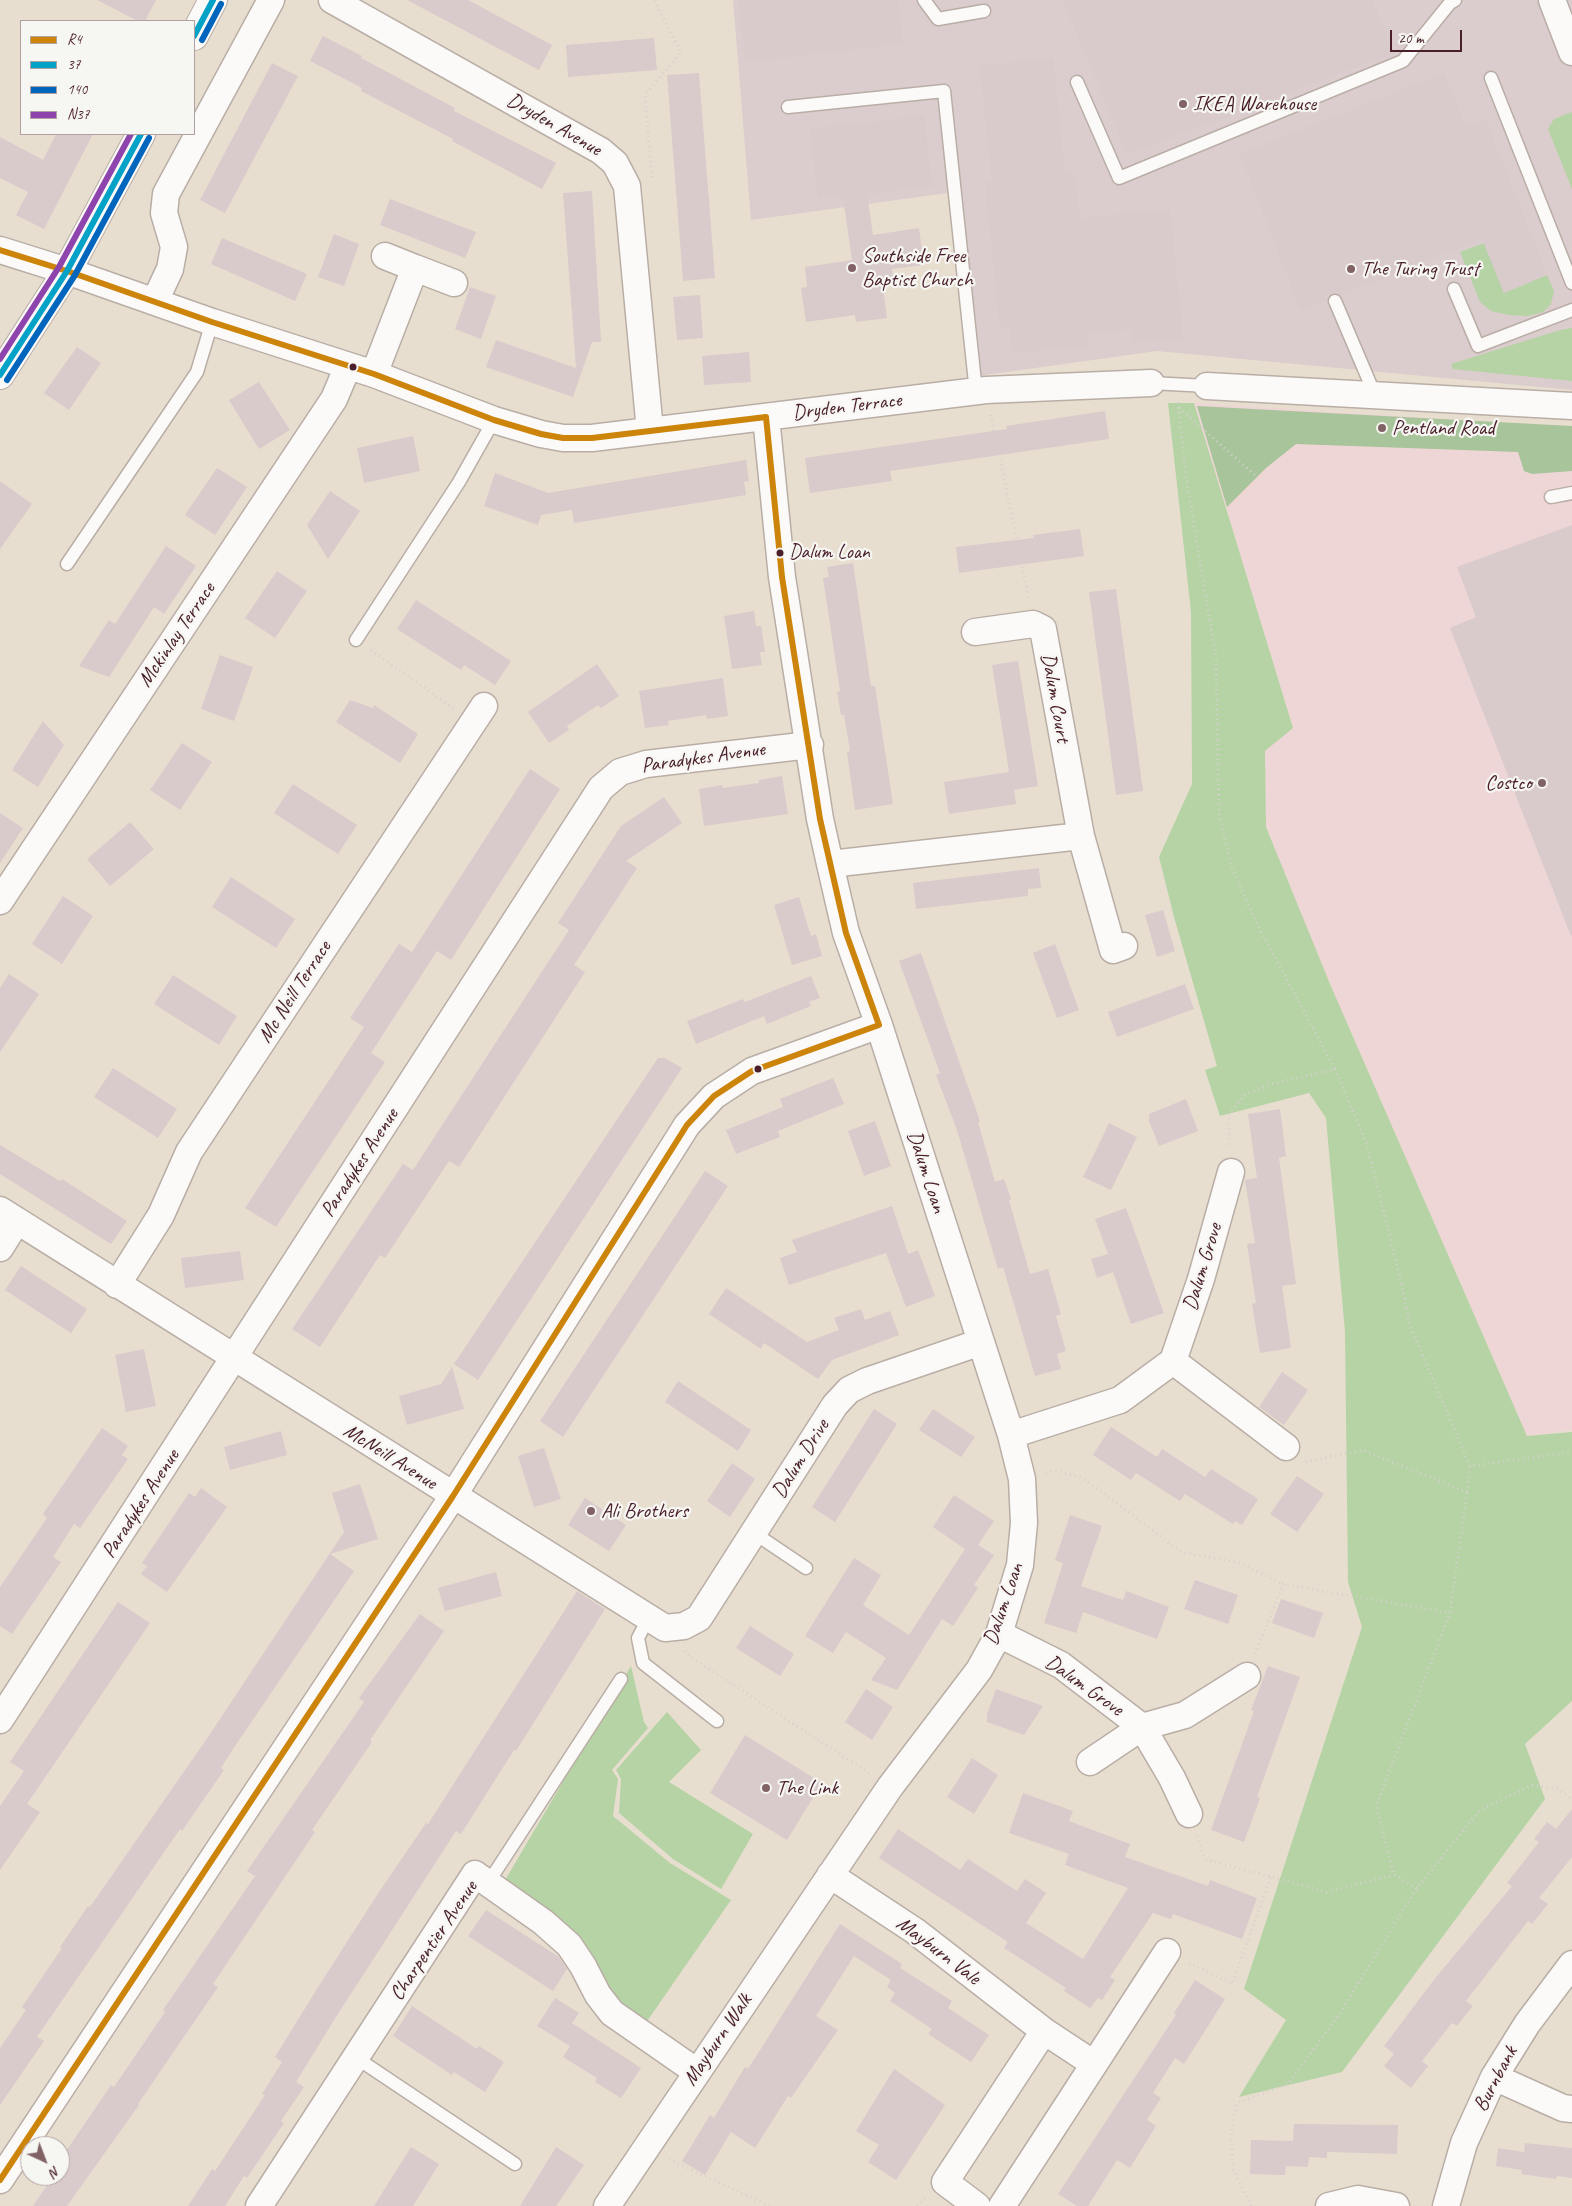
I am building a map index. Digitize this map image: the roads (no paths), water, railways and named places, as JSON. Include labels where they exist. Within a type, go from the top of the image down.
[{"type":"main road","points":[[195,34],[213,0]]},
{"type":"main road","points":[[0,375],[66,270],[141,135]]},
{"type":"street","points":[[155,301],[170,269],[174,247],[164,213],[166,194],[270,0]]},
{"type":"street","name":"Dryden Avenue","points":[[332,0],[601,151],[615,163],[627,186],[650,431]]},
{"type":"street","points":[[1552,0],[1572,52]]},
{"type":"street","name":"Dryden Terrace","points":[[0,250],[66,270],[212,322],[374,374],[494,420],[541,434],[563,438],[592,438],[981,391],[1163,384]]},
{"type":"street","points":[[385,256],[454,283]]},
{"type":"street","points":[[374,374],[415,268]]},
{"type":"street","name":"Mckinlay Terrace","points":[[0,901],[334,398],[348,366]]},
{"type":"street","points":[[1207,386],[1572,406]]},
{"type":"street","name":"Dalum Loan","points":[[766,417],[782,577],[810,744],[820,819],[846,934],[879,1025],[1011,1435],[1022,1479],[1024,1523],[1020,1565],[998,1634],[979,1670],[890,1787],[830,1875]]},
{"type":"street","name":"Dalum Court","points":[[975,632],[1033,624],[1043,629],[1081,836],[1113,950],[1124,946]]},
{"type":"street","name":"Mc Neill Terrace","points":[[117,1285],[161,1215],[189,1152],[479,714]]},
{"type":"street","name":"Paradykes Avenue","points":[[0,1720],[235,1359],[601,788],[620,772],[646,764],[810,744]]},
{"type":"street","points":[[830,864],[1081,836]]},
{"type":"street","points":[[0,2180],[452,1496],[687,1125],[714,1096],[752,1071],[879,1025]]},
{"type":"street","name":"Dalum Grove","points":[[1173,1360],[1201,1279],[1231,1172]]},
{"type":"street","points":[[0,1248],[9,1216],[117,1285]]},
{"type":"street","name":"McNeill Avenue","points":[[117,1285],[656,1624]]},
{"type":"street","name":"Dalum Drive","points":[[656,1624],[684,1626],[699,1618],[835,1405],[849,1390],[867,1381],[981,1342]]},
{"type":"street","points":[[1011,1435],[1120,1400],[1173,1360],[1286,1447]]},
{"type":"street","name":"Dalum Grove","points":[[998,1634],[1062,1665],[1142,1727],[1172,1778],[1189,1814]]},
{"type":"street","name":"Dalum Grove","points":[[1090,1762],[1142,1727],[1185,1715],[1247,1676]]},
{"type":"street","name":"Charpentier Avenue","points":[[259,2206],[475,1874],[543,1922],[569,1945],[583,1966],[598,1996],[612,2013],[697,2072]]},
{"type":"street","name":"Mayburn Vale","points":[[830,1875],[915,1932],[1044,2031],[1094,2064]]},
{"type":"street","name":"Mayburn Walk","points":[[607,2206],[830,1875]]},
{"type":"street","points":[[1002,2206],[1167,1952]]},
{"type":"street","name":"Burnbank","points":[[1446,2206],[1464,2143],[1494,2077],[1527,2024],[1572,1964]]},
{"type":"street","points":[[977,2206],[945,2182],[1044,2031]]},
{"type":"street","points":[[1494,2077],[1563,2108],[1572,2109]]},
{"type":"street","points":[[1329,2206],[1358,2199],[1396,2206]]},
{"type":"lane","points":[[924,0],[938,19],[984,11]]},
{"type":"lane","points":[[1078,82],[1119,178],[1403,62],[1450,3],[1455,0]]},
{"type":"lane","points":[[1491,78],[1572,284]]},
{"type":"lane","points":[[788,107],[944,92],[981,391]]},
{"type":"lane","points":[[1454,288],[1478,346],[1572,310]]},
{"type":"lane","points":[[1335,301],[1375,396]]},
{"type":"lane","points":[[67,564],[197,372],[212,322]]},
{"type":"lane","points":[[1163,384],[1207,386]]},
{"type":"lane","points":[[356,640],[459,482],[494,420]]},
{"type":"lane","points":[[1551,497],[1572,493]]},
{"type":"lane","points":[[754,1533],[806,1568]]},
{"type":"lane","points":[[656,1624],[638,1638],[643,1663],[717,1721]]},
{"type":"lane","points":[[488,1883],[621,1679]]},
{"type":"lane","points":[[356,2057],[515,2164]]},
{"type":"place","name":"IKEA Warehouse","points":[[1183,104]]},
{"type":"place","name":"Southside Free Baptist Church","points":[[852,268]]},
{"type":"place","name":"The Turing Trust","points":[[1351,269]]},
{"type":"place","name":"Pentland Road","points":[[1382,428]]},
{"type":"place","name":"Dalum Loan","points":[[780,553]]},
{"type":"place","name":"Costco","points":[[1542,783]]},
{"type":"place","name":"Ali Brothers","points":[[591,1511]]},
{"type":"place","name":"The Link","points":[[766,1788]]}]
